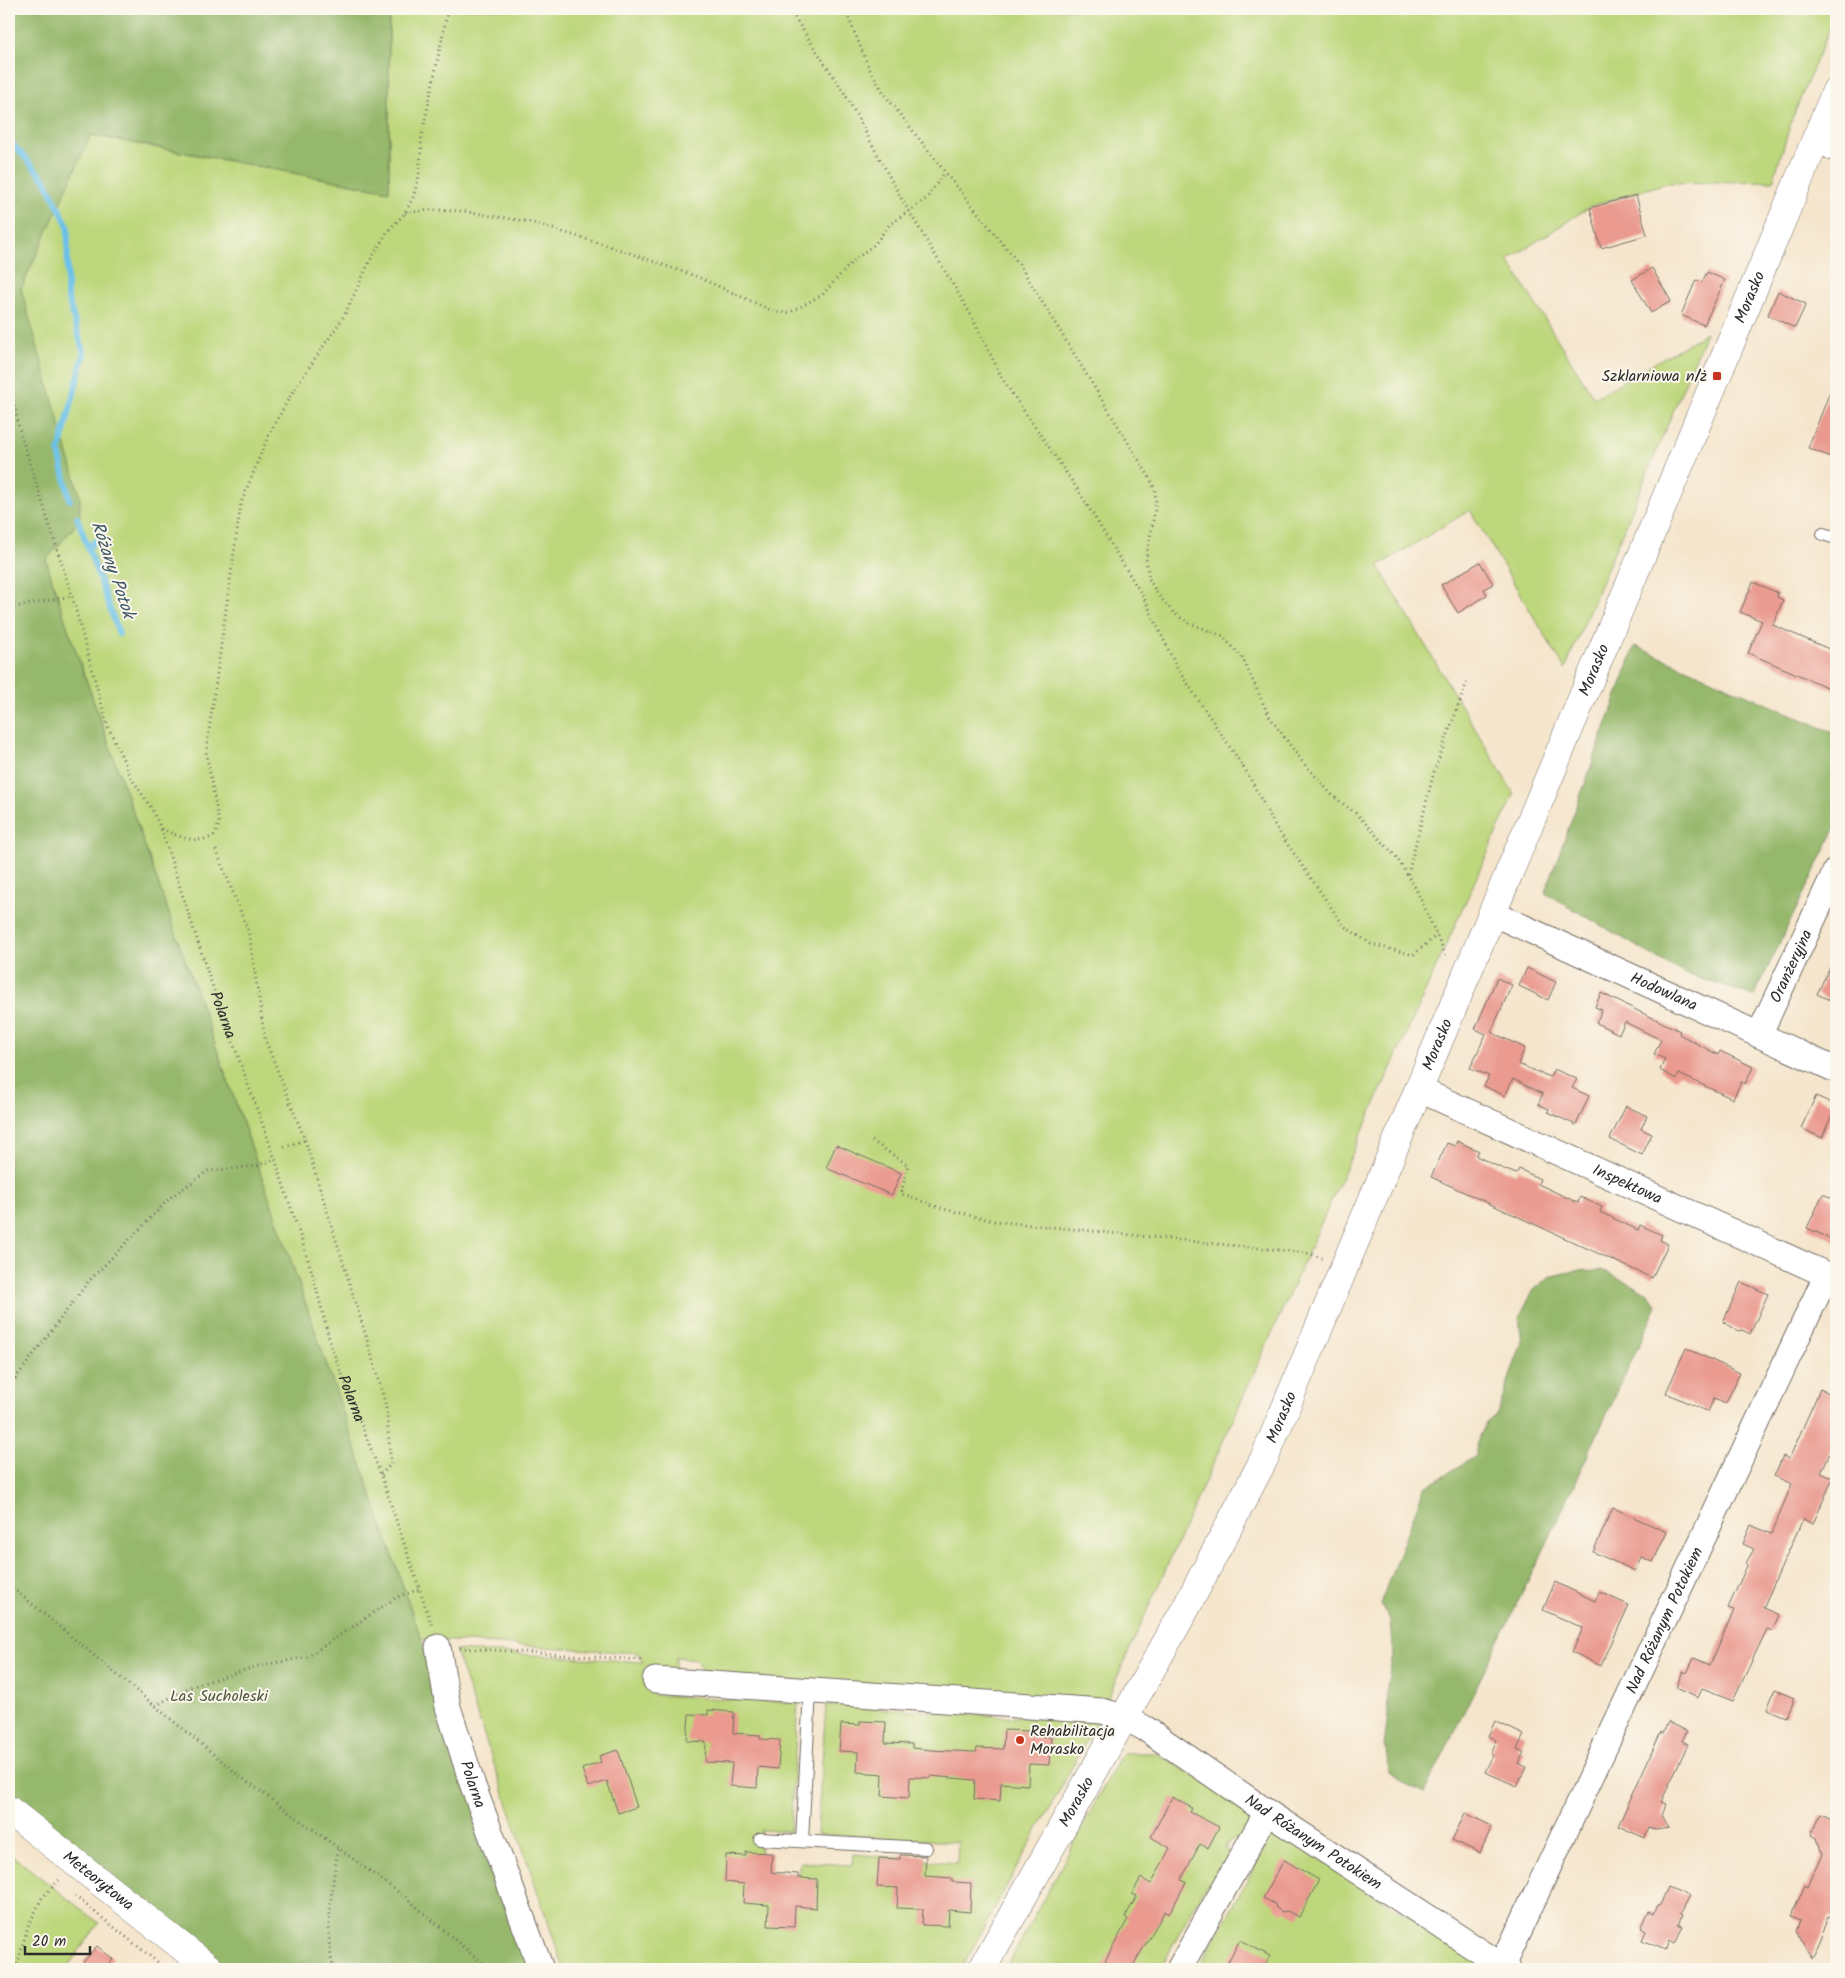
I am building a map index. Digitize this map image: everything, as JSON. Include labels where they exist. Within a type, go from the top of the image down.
[{"type":"street","name":"Morasko","points":[[982,1969],[1215,1554],[1264,1459],[1492,913],[1826,144],[1836,91]]},
{"type":"street","name":"Oranżeryjna","points":[[1759,1035],[1836,870]]},
{"type":"street","name":"Hodowlana","points":[[1492,913],[1836,1070]]},
{"type":"street","name":"Inspektowa","points":[[1418,1089],[1832,1277]]},
{"type":"street","name":"Nad Różanym Potokiem","points":[[655,1680],[1102,1711],[1124,1718],[1146,1729],[1267,1812],[1505,1968],[1832,1277]]},
{"type":"street","name":"Polarna","points":[[438,1647],[448,1707],[473,1786],[540,1969]]},
{"type":"street","name":"Meteorytowa","points":[[9,1810],[210,1969]]},
{"type":"street","points":[[1179,1969],[1267,1812]]},
{"type":"lane","points":[[1824,534],[1836,538]]},
{"type":"lane","points":[[802,1841],[810,1691]]},
{"type":"lane","points":[[760,1839],[926,1848]]},
{"type":"path","points":[[161,829],[195,841],[205,840],[215,835],[219,823],[206,752],[241,503],[268,436],[293,391],[344,316],[370,260],[387,232],[405,213],[413,198],[419,176],[422,135],[448,9]]},
{"type":"path","points":[[790,9],[845,94],[908,211],[970,313],[1003,380],[1078,490],[1145,600],[1177,668],[1246,771],[1277,829],[1344,926],[1371,944],[1413,955],[1437,935]]},
{"type":"path","points":[[845,9],[869,68],[885,95],[1019,264],[1148,475],[1155,489],[1156,504],[1146,559],[1149,578],[1158,595],[1174,613],[1187,622],[1222,636],[1242,657],[1269,716],[1301,760],[1334,797],[1357,814],[1397,858],[1416,889],[1461,988]]},
{"type":"path","points":[[405,213],[430,210],[462,211],[530,222],[624,251],[698,277],[775,312],[789,313],[822,295],[853,261],[875,244],[889,225],[926,199],[945,172]]},
{"type":"path","name":"Polarna","points":[[9,382],[20,432],[72,596],[107,724],[132,779],[152,809],[161,829],[210,980],[275,1159],[313,1275],[331,1346],[381,1475],[438,1647]]},
{"type":"path","points":[[9,608],[72,596]]},
{"type":"path","points":[[1408,875],[1434,772],[1468,680]]},
{"type":"path","points":[[216,850],[249,933],[265,1039],[305,1140],[386,1406],[391,1464],[381,1475]]},
{"type":"path","points":[[284,1147],[305,1140]]},
{"type":"path","points":[[872,1141],[908,1165],[901,1194],[944,1209],[993,1221],[1307,1252]]},
{"type":"path","points":[[9,1387],[88,1282],[171,1196],[208,1171],[257,1166],[275,1159]]},
{"type":"path","points":[[9,1584],[241,1777],[405,1897],[488,1969]]},
{"type":"path","points":[[155,1706],[190,1687],[258,1666],[306,1657],[397,1598],[420,1589]]},
{"type":"path","points":[[438,1647],[642,1659],[653,1670],[655,1680]]},
{"type":"path","points":[[334,1969],[331,1960],[330,1906],[338,1848]]},
{"type":"path","points":[[50,1876],[64,1888]]},
{"type":"path","points":[[16,1969],[28,1926],[42,1898],[61,1878]]},
{"type":"path","points":[[72,1893],[166,1969]]},
{"type":"green space","name":"Las Sucholeski","points":[[9,9],[389,9],[389,191],[91,135],[21,289],[80,496],[80,520],[46,560],[66,623],[269,1197],[535,1969],[229,1969],[113,1881],[9,1793]]},
{"type":"green space","points":[[389,9],[1836,9],[1792,119],[1773,181],[1667,183],[1591,206],[1508,260],[1594,398],[1706,333],[1565,669],[1470,510],[1378,566],[1514,794],[1106,1702],[704,1675],[696,1659],[676,1657],[675,1674],[646,1671],[654,1695],[798,1703],[790,1831],[761,1830],[760,1852],[771,1872],[798,1874],[800,1862],[852,1865],[853,1854],[957,1863],[958,1842],[817,1834],[826,1705],[1097,1722],[961,1969],[564,1969],[455,1650],[643,1662],[638,1653],[421,1639],[269,1197],[66,623],[46,560],[80,520],[21,289],[90,135],[389,191]]},
{"type":"green space","points":[[1635,646],[1836,734],[1836,827],[1754,996],[1683,973],[1545,893]]},
{"type":"green space","points":[[1602,1270],[1647,1292],[1657,1306],[1547,1543],[1424,1793],[1404,1783],[1389,1772],[1388,1755],[1384,1746],[1388,1714],[1387,1685],[1393,1656],[1390,1619],[1380,1604],[1424,1488],[1476,1456],[1476,1445],[1486,1423],[1497,1414],[1522,1342],[1519,1318],[1533,1291],[1549,1277],[1574,1271]]},
{"type":"green space","points":[[1122,1753],[1156,1753],[1252,1811],[1253,1816],[1243,1836],[1229,1841],[1225,1848],[1231,1858],[1216,1886],[1207,1883],[1160,1969],[1006,1969]]},
{"type":"green space","points":[[1270,1826],[1489,1969],[1198,1969],[1266,1846],[1259,1841]]},
{"type":"green space","points":[[9,1853],[99,1923],[66,1969],[9,1969]]},
{"type":"building","points":[[1636,195],[1647,235],[1601,248],[1590,208]]},
{"type":"building","points":[[1652,268],[1671,301],[1651,313],[1632,280]]},
{"type":"building","points":[[1707,272],[1725,280],[1704,325],[1681,315],[1696,280],[1702,282]]},
{"type":"building","points":[[1778,291],[1806,304],[1795,328],[1768,315]]},
{"type":"building","points":[[1836,379],[1836,459],[1808,448]]},
{"type":"building","points":[[1480,562],[1493,584],[1484,589],[1487,595],[1458,613],[1441,585]]},
{"type":"building","points":[[1753,582],[1778,593],[1777,597],[1783,600],[1773,625],[1836,652],[1836,691],[1748,653],[1762,621],[1740,612]]},
{"type":"building","points":[[1836,954],[1836,1003],[1817,994]]},
{"type":"building","points":[[1527,968],[1556,982],[1548,1000],[1519,986]]},
{"type":"building","points":[[1497,978],[1512,985],[1491,1032],[1525,1048],[1518,1064],[1550,1077],[1554,1069],[1577,1079],[1572,1088],[1589,1096],[1576,1125],[1548,1112],[1549,1109],[1538,1104],[1543,1094],[1513,1079],[1505,1096],[1484,1086],[1489,1076],[1470,1068],[1486,1034],[1475,1029]]},
{"type":"building","points":[[1601,993],[1680,1031],[1679,1034],[1718,1055],[1720,1051],[1753,1067],[1745,1084],[1741,1082],[1733,1099],[1679,1074],[1676,1079],[1660,1070],[1665,1059],[1654,1054],[1661,1040],[1625,1022],[1619,1034],[1596,1023],[1602,1010],[1595,1007]]},
{"type":"building","points":[[1816,1096],[1836,1105],[1822,1138],[1801,1128]]},
{"type":"building","points":[[1626,1106],[1647,1116],[1641,1129],[1652,1134],[1642,1155],[1610,1139]]},
{"type":"building","points":[[1457,1141],[1479,1151],[1476,1156],[1499,1167],[1516,1174],[1519,1169],[1540,1179],[1538,1184],[1578,1203],[1580,1197],[1602,1207],[1600,1212],[1638,1230],[1640,1225],[1662,1235],[1660,1240],[1668,1244],[1652,1278],[1431,1177],[1447,1143],[1455,1146]]},
{"type":"building","points":[[836,1145],[901,1173],[892,1195],[826,1168]]},
{"type":"building","points":[[1823,1194],[1836,1200],[1836,1241],[1807,1228]]},
{"type":"building","points":[[1741,1282],[1768,1294],[1750,1334],[1742,1330],[1739,1331],[1723,1322]]},
{"type":"building","points":[[1686,1348],[1740,1373],[1726,1403],[1714,1398],[1708,1412],[1666,1393]]},
{"type":"building","points":[[1820,1389],[1836,1396],[1836,1439],[1821,1473],[1833,1478],[1813,1524],[1803,1519],[1763,1608],[1779,1615],[1772,1631],[1767,1629],[1733,1701],[1702,1689],[1698,1698],[1676,1688],[1683,1671],[1687,1673],[1694,1658],[1710,1665],[1734,1610],[1728,1608],[1747,1566],[1746,1563],[1754,1549],[1743,1544],[1751,1525],[1771,1534],[1792,1484],[1774,1476],[1783,1456],[1789,1459]]},
{"type":"building","points":[[1613,1508],[1667,1532],[1653,1562],[1641,1557],[1635,1571],[1593,1552]]},
{"type":"building","points":[[1555,1582],[1595,1601],[1599,1592],[1629,1605],[1601,1666],[1572,1652],[1583,1628],[1543,1610]]},
{"type":"building","points":[[1775,1690],[1794,1698],[1786,1717],[1767,1709]]},
{"type":"building","points":[[708,1710],[734,1712],[733,1733],[760,1735],[760,1739],[780,1740],[778,1769],[758,1767],[757,1788],[730,1786],[732,1763],[705,1762],[706,1742],[687,1741],[689,1714],[708,1715]]},
{"type":"building","points":[[860,1721],[886,1722],[885,1743],[912,1744],[912,1748],[931,1750],[976,1752],[977,1748],[1003,1749],[1004,1730],[1031,1731],[1031,1735],[1051,1737],[1049,1765],[1029,1764],[1028,1785],[1001,1783],[1000,1801],[974,1799],[975,1780],[930,1776],[930,1778],[910,1777],[909,1798],[882,1796],[883,1774],[857,1772],[858,1752],[839,1751],[841,1724],[860,1725]]},
{"type":"building","points":[[1495,1721],[1524,1735],[1517,1749],[1524,1752],[1519,1763],[1526,1767],[1517,1786],[1485,1772],[1493,1755],[1490,1753],[1496,1740],[1488,1736]]},
{"type":"building","points":[[1668,1722],[1687,1731],[1682,1741],[1688,1744],[1661,1802],[1666,1804],[1662,1815],[1669,1828],[1655,1830],[1649,1828],[1645,1838],[1618,1826],[1661,1732],[1663,1733]]},
{"type":"building","points":[[618,1750],[637,1807],[618,1813],[607,1781],[588,1787],[582,1769],[601,1762],[599,1756]]},
{"type":"building","points":[[1172,1797],[1192,1808],[1190,1812],[1219,1827],[1208,1848],[1200,1844],[1181,1880],[1186,1882],[1169,1914],[1165,1911],[1131,1969],[1101,1969],[1128,1919],[1125,1917],[1137,1896],[1132,1894],[1141,1878],[1151,1884],[1170,1848],[1151,1837]]},
{"type":"building","points":[[1465,1813],[1492,1826],[1480,1853],[1452,1840]]},
{"type":"building","points":[[1821,1814],[1836,1821],[1836,1920],[1829,1917],[1811,1958],[1797,1931],[1801,1921],[1791,1917],[1805,1885],[1808,1887],[1822,1854],[1817,1838],[1812,1835]]},
{"type":"building","points":[[746,1852],[772,1853],[771,1872],[798,1874],[798,1878],[817,1879],[816,1908],[795,1906],[794,1927],[768,1926],[769,1905],[743,1903],[744,1884],[725,1882],[726,1855],[746,1856]]},
{"type":"building","points":[[900,1855],[926,1856],[925,1876],[952,1878],[952,1882],[971,1883],[970,1912],[949,1910],[948,1926],[922,1925],[923,1909],[897,1908],[898,1888],[877,1887],[879,1858],[900,1859]]},
{"type":"building","points":[[1284,1860],[1319,1880],[1299,1917],[1287,1911],[1282,1912],[1276,1908],[1275,1904],[1263,1898]]},
{"type":"building","points":[[1668,1887],[1689,1896],[1680,1914],[1682,1915],[1678,1925],[1683,1927],[1675,1944],[1670,1941],[1666,1951],[1642,1940],[1646,1931],[1641,1928],[1649,1912],[1654,1914],[1658,1905],[1660,1905]]},
{"type":"building","points":[[1240,1940],[1270,1956],[1263,1969],[1224,1969]]},
{"type":"building","points":[[97,1946],[113,1959],[104,1969],[92,1969],[83,1962]]},
{"type":"waterway","name":"Różany Potok","points":[[9,140],[45,180],[68,226],[67,295],[84,354],[59,452],[70,500]]},
{"type":"waterway","name":"Różany Potok","points":[[77,517],[119,634]]},
{"type":"waterway","points":[[88,548],[95,541]]},
{"type":"place","name":"Szklarniowa n/ż","points":[[1717,376]]},
{"type":"place","name":"Rehabilitacja Morasko","points":[[1020,1740]]}]
